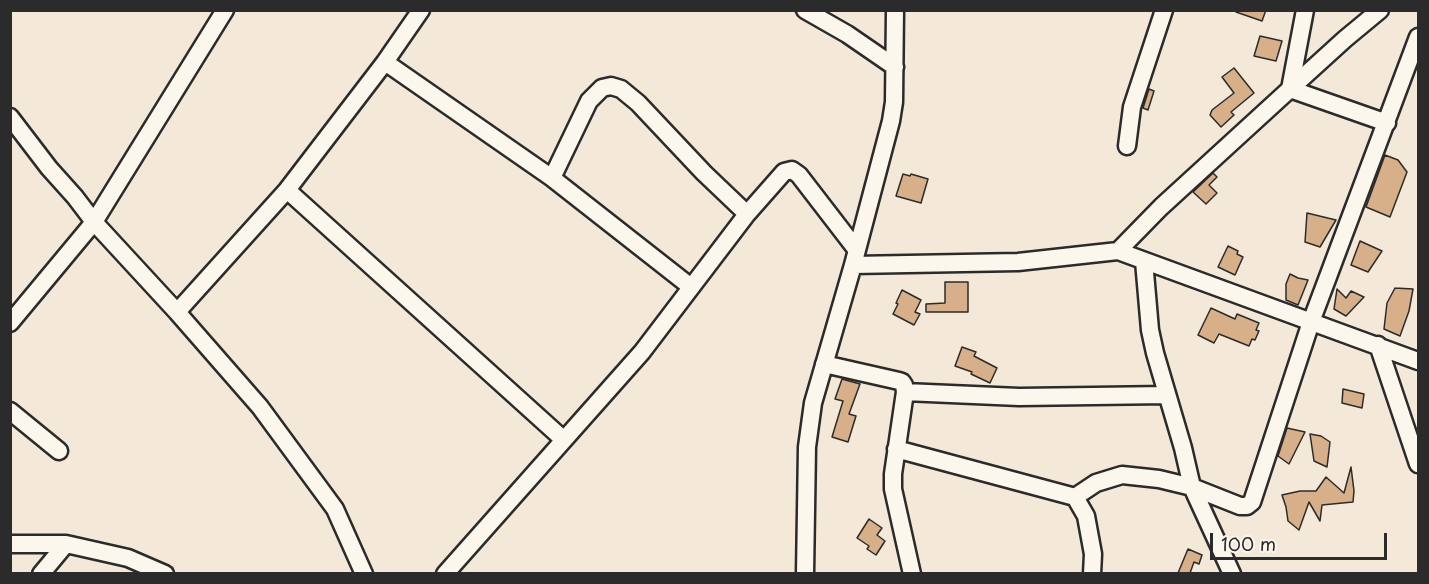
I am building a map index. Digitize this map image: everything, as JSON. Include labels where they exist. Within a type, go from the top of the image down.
[{"type":"street","points":[[10,323],[94,222],[225,10]]},
{"type":"street","points":[[177,312],[288,190],[385,62],[421,10]]},
{"type":"street","points":[[804,10],[847,34],[895,68]]},
{"type":"street","points":[[804,573],[807,447],[813,403],[891,121],[894,102],[895,10]]},
{"type":"street","points":[[1127,146],[1132,107],[1164,10]]},
{"type":"street","points":[[1290,89],[1305,10]]},
{"type":"street","points":[[1118,251],[1161,207],[1345,39],[1380,10]]},
{"type":"street","points":[[896,449],[1075,496],[1096,483],[1122,474],[1159,479],[1192,487],[1240,506],[1247,506],[1252,502],[1311,322],[1419,37]]},
{"type":"street","points":[[385,62],[552,178],[691,287]]},
{"type":"street","points":[[552,178],[589,101],[603,87],[611,86],[621,89],[638,103],[704,173],[747,214]]},
{"type":"street","points":[[1290,89],[1387,123]]},
{"type":"street","points":[[10,117],[94,222],[260,407],[335,509],[364,573]]},
{"type":"street","points":[[445,573],[642,352],[747,214],[781,175],[792,170],[799,175],[854,257]]},
{"type":"street","points":[[288,190],[564,440]]},
{"type":"street","points":[[854,257],[1018,262],[1118,251],[1419,361]]},
{"type":"street","points":[[1144,261],[1150,330],[1155,354],[1192,487],[1232,573]]},
{"type":"street","points":[[1378,345],[1419,464]]},
{"type":"street","points":[[824,364],[899,381],[904,385],[893,489],[912,573]]},
{"type":"street","points":[[905,392],[1019,397],[1167,395]]},
{"type":"street","points":[[10,411],[58,451]]},
{"type":"street","points":[[1075,496],[1086,516],[1093,554],[1092,573]]},
{"type":"street","points":[[10,544],[66,544],[128,558],[165,573]]},
{"type":"street","points":[[41,573],[66,544]]},
{"type":"building","points":[[1236,10],[1266,10],[1262,21],[1236,12]]},
{"type":"building","points":[[1260,36],[1282,41],[1276,61],[1254,56]]},
{"type":"building","points":[[1234,68],[1254,93],[1231,112],[1234,115],[1221,127],[1210,115],[1212,110],[1234,93],[1222,77]]},
{"type":"building","points":[[1149,89],[1154,91],[1148,110],[1143,108]]},
{"type":"building","points":[[1385,155],[1398,160],[1407,172],[1390,217],[1366,207]]},
{"type":"building","points":[[1213,173],[1217,177],[1209,185],[1217,193],[1206,204],[1193,192]]},
{"type":"building","points":[[903,174],[928,179],[921,203],[896,196]]},
{"type":"building","points":[[1307,213],[1336,220],[1320,247],[1305,242]]},
{"type":"building","points":[[1360,241],[1382,251],[1368,272],[1351,265]]},
{"type":"building","points":[[1228,246],[1238,251],[1237,254],[1243,257],[1235,275],[1218,267]]},
{"type":"building","points":[[1290,274],[1308,280],[1298,305],[1286,300],[1286,284]]},
{"type":"building","points":[[945,282],[968,282],[968,312],[926,312],[926,304],[945,303]]},
{"type":"building","points":[[1395,288],[1413,289],[1409,311],[1400,336],[1384,329],[1387,303]]},
{"type":"building","points":[[1337,289],[1346,298],[1351,291],[1364,297],[1346,316],[1334,309]]},
{"type":"building","points":[[902,290],[921,300],[915,312],[920,314],[914,325],[893,314]]},
{"type":"building","points":[[1211,308],[1235,319],[1237,314],[1259,323],[1256,330],[1259,331],[1255,340],[1252,339],[1249,346],[1219,334],[1214,343],[1198,335]]},
{"type":"building","points":[[962,347],[976,352],[974,356],[997,368],[990,383],[971,374],[972,372],[955,366]]},
{"type":"building","points":[[842,379],[860,384],[849,414],[856,416],[848,442],[832,437],[843,401],[835,399]]},
{"type":"building","points":[[1343,389],[1364,394],[1362,408],[1342,403]]},
{"type":"building","points":[[1287,428],[1305,432],[1289,464],[1278,456]]},
{"type":"building","points":[[1310,434],[1321,436],[1330,442],[1327,467],[1314,461]]},
{"type":"building","points":[[1351,467],[1353,502],[1322,505],[1320,521],[1309,502],[1299,530],[1288,521],[1282,495],[1300,491],[1316,491],[1326,477],[1344,493]]},
{"type":"building","points":[[869,519],[882,528],[877,535],[885,541],[876,555],[867,549],[869,546],[857,538]]},
{"type":"building","points":[[1188,549],[1202,555],[1199,564],[1194,562],[1190,573],[1178,573]]}]
